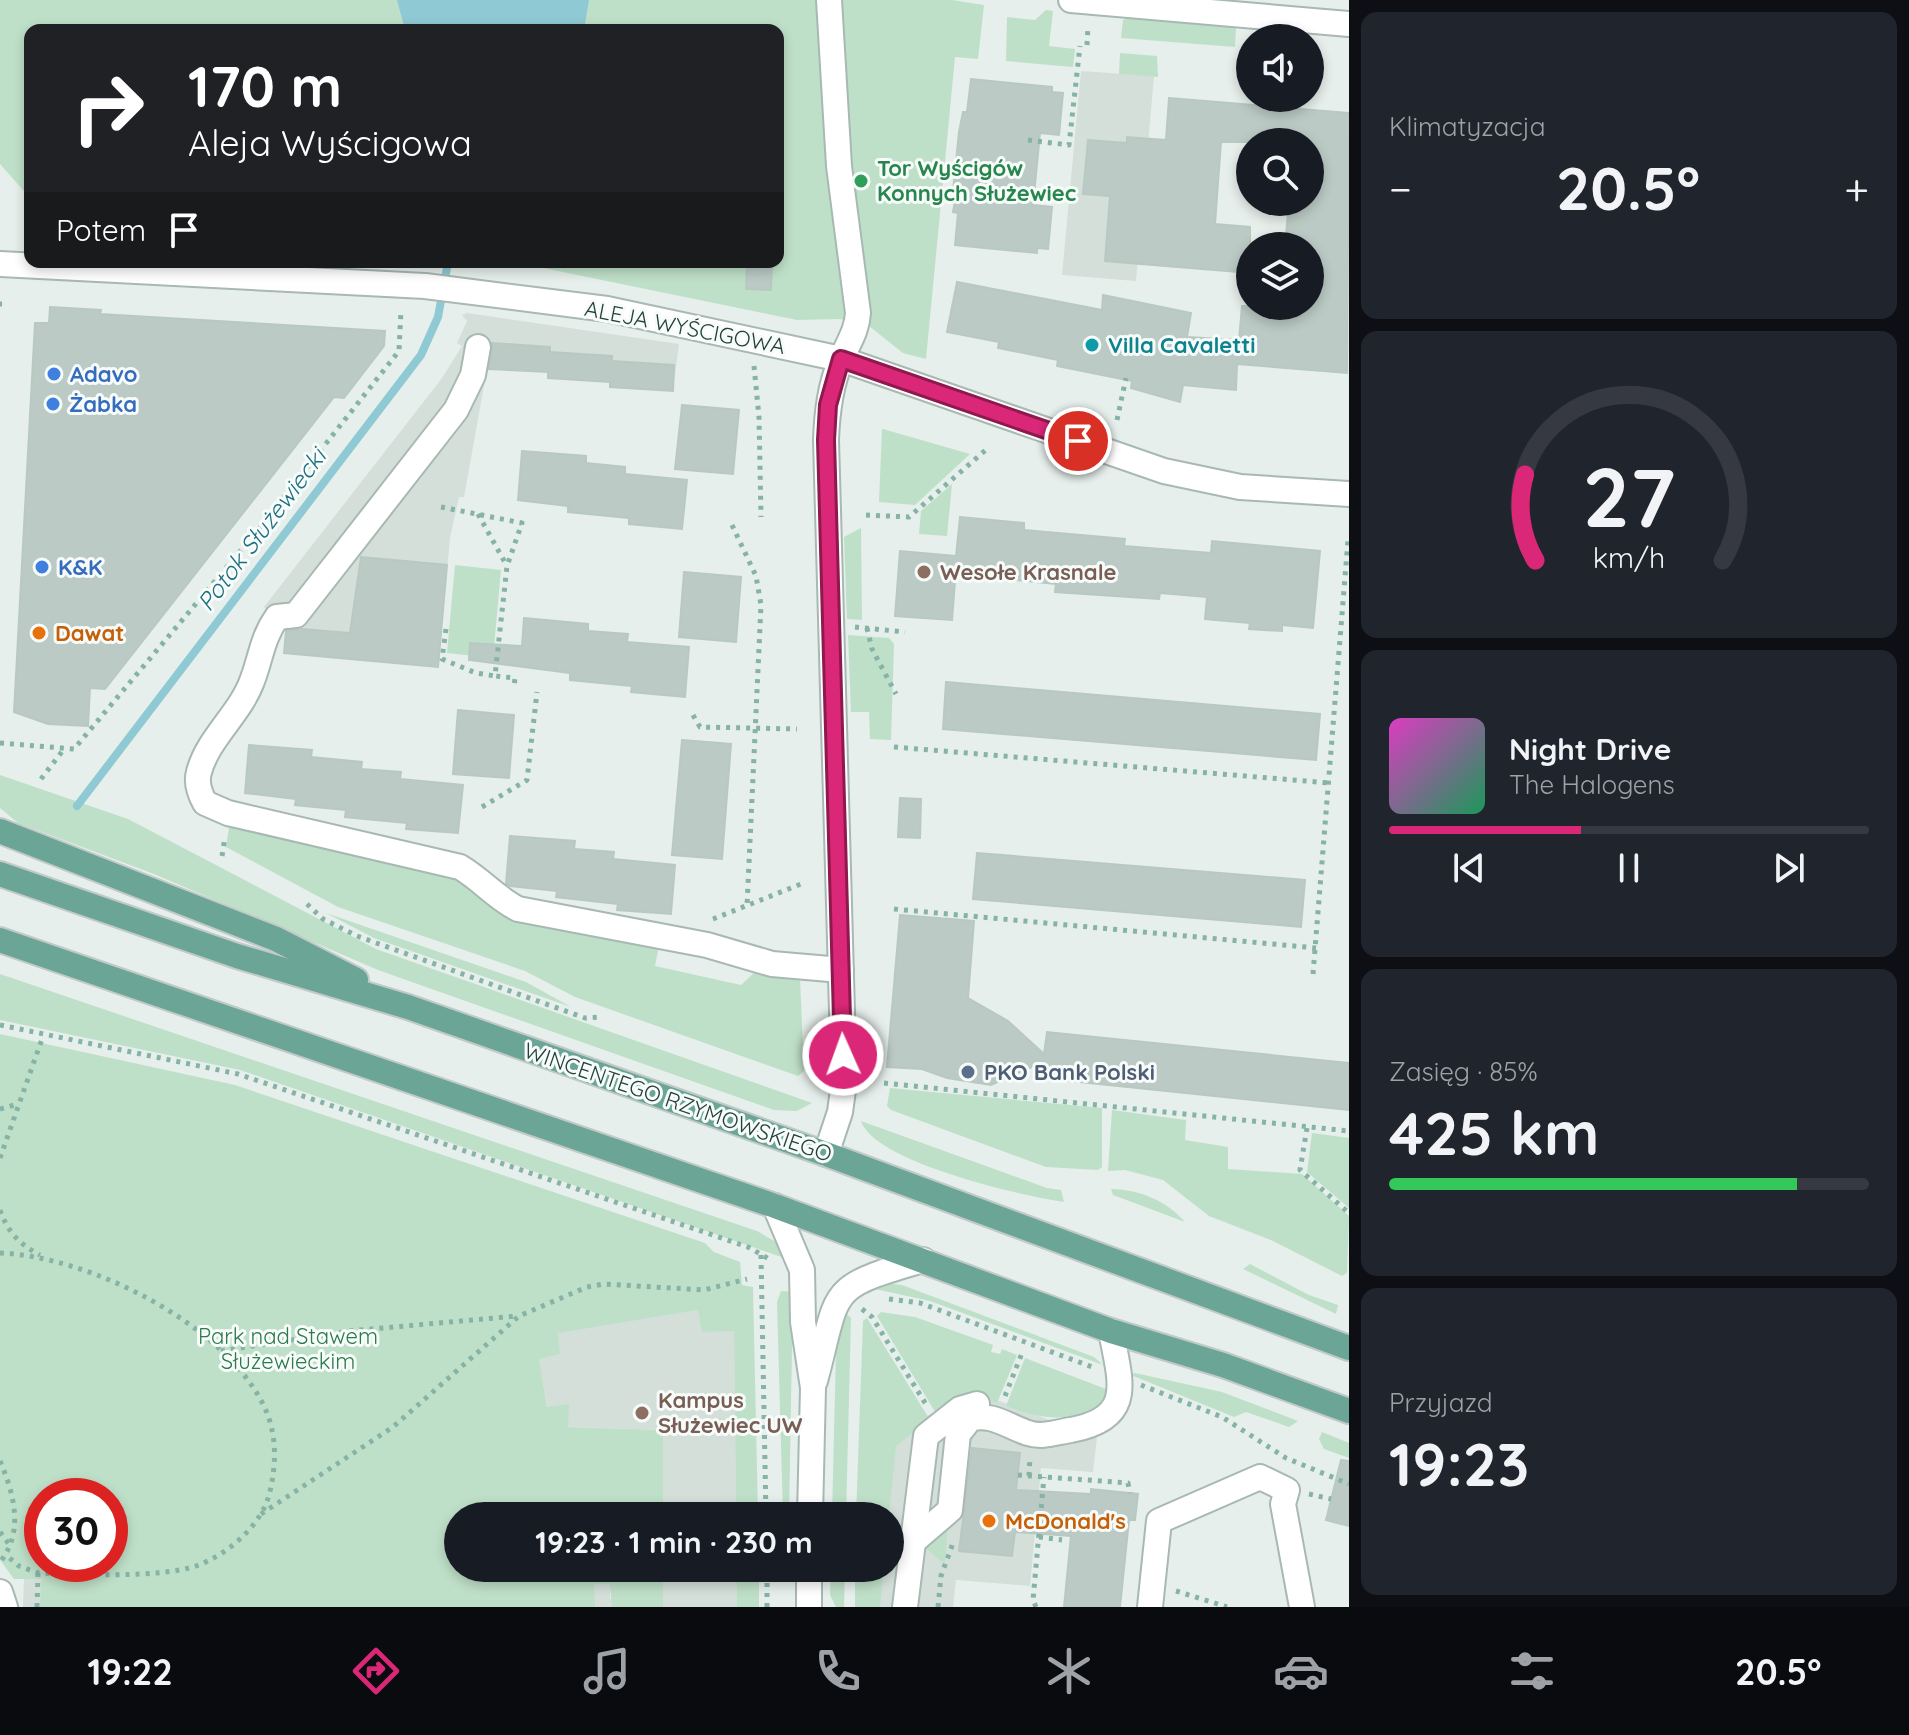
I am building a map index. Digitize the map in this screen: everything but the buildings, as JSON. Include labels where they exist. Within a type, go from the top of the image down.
[{"type":"main road","points":[[0,831],[276,939],[408,1007]]},
{"type":"main road","name":"WINCENTEGO RZYMOWSKIEGO","points":[[0,874],[237,956],[408,1007],[826,1154],[1349,1348]]},
{"type":"main road","points":[[5,943],[775,1206],[1111,1331],[1223,1365],[1349,1411]]},
{"type":"street","points":[[826,1154],[840,1112],[844,1083],[826,440],[828,405],[841,359],[856,329],[857,303],[839,166],[829,0]]},
{"type":"street","points":[[1071,0],[1349,24]]},
{"type":"street","name":"ALEJA WYŚCIGOWA","points":[[0,264],[24,265]]},
{"type":"street","name":"ALEJA WYŚCIGOWA","points":[[77,268],[425,286],[607,309],[841,359],[1164,471],[1240,487],[1349,494]]},
{"type":"street","points":[[478,347],[473,375],[456,410],[296,615],[277,617],[265,634],[253,680],[230,722],[210,745],[198,775],[205,803],[228,813],[460,867],[478,878],[498,899],[518,909],[707,945],[772,964],[841,970]]},
{"type":"street","points":[[775,1206],[802,1270],[803,1322],[813,1388],[810,1502]]},
{"type":"street","points":[[813,1388],[831,1312],[843,1293],[865,1277],[923,1260]]},
{"type":"street","points":[[914,1541],[950,1510],[958,1434],[970,1419],[990,1418],[1033,1435],[1097,1424],[1117,1405],[1121,1389],[1111,1331]]},
{"type":"street","points":[[905,1607],[927,1432],[960,1409],[979,1403],[1034,1423],[1072,1429]]},
{"type":"street","points":[[1151,1596],[1159,1521],[1260,1477],[1287,1490],[1283,1504],[1302,1607]]},
{"type":"street","points":[[809,1582],[809,1607]]},
{"type":"street","points":[[0,1592],[5,1607]]},
{"type":"path","points":[[1028,140],[1069,145],[1080,46]]},
{"type":"path","points":[[0,743],[74,749],[363,399],[399,351],[401,305]]},
{"type":"path","points":[[755,377],[761,517]]},
{"type":"path","points":[[1117,420],[1126,378]]},
{"type":"path","points":[[866,515],[909,517],[988,448]]},
{"type":"path","points":[[441,507],[522,523],[507,566],[495,676]]},
{"type":"path","points":[[478,513],[507,566]]},
{"type":"path","points":[[732,525],[756,576],[761,605],[747,906]]},
{"type":"path","points":[[1313,974],[1348,540]]},
{"type":"path","points":[[896,694],[864,628],[905,632]]},
{"type":"path","points":[[446,629],[442,659],[476,673],[515,678],[514,687]]},
{"type":"path","points":[[482,807],[527,780],[537,692]]},
{"type":"path","points":[[693,715],[700,727],[756,731],[797,729]]},
{"type":"path","points":[[894,747],[1330,783]]},
{"type":"path","points":[[41,779],[65,748]]},
{"type":"path","points":[[708,921],[801,884]]},
{"type":"path","points":[[307,904],[323,919],[357,936],[585,1018],[600,1017]]},
{"type":"path","points":[[894,909],[1316,948]]},
{"type":"path","points":[[0,1025],[238,1074],[748,1247],[780,1263]]},
{"type":"path","points":[[0,1158],[42,1039]]},
{"type":"path","points":[[884,1083],[1349,1131]]},
{"type":"path","points":[[0,1109],[18,1104]]},
{"type":"path","points":[[1307,1128],[1300,1170],[1349,1213]]},
{"type":"path","points":[[0,1210],[5,1223],[21,1244],[48,1259],[148,1300],[180,1319],[220,1351],[259,1397],[273,1435],[274,1473],[260,1514]]},
{"type":"path","points":[[0,1253],[48,1259]]},
{"type":"path","points":[[761,1255],[766,1502]]},
{"type":"path","points":[[220,1351],[349,1331],[519,1316],[587,1287],[604,1284],[704,1290],[747,1279]]},
{"type":"path","points":[[882,1297],[920,1303],[1098,1369]]},
{"type":"path","points":[[857,1305],[872,1317],[933,1417]]},
{"type":"path","points":[[128,1572],[176,1572],[224,1552],[260,1514],[393,1427],[519,1316]]},
{"type":"path","points":[[1001,1405],[1022,1353]]},
{"type":"path","points":[[1131,1381],[1222,1417],[1286,1458],[1349,1484]]},
{"type":"path","points":[[0,1461],[15,1508],[16,1531],[11,1548],[1,1561]]},
{"type":"path","points":[[1018,1475],[1128,1483],[1130,1493]]},
{"type":"path","points":[[1036,1607],[1033,1600],[1044,1477]]},
{"type":"path","points":[[0,1532],[11,1548]]},
{"type":"path","points":[[1039,1537],[1062,1540]]},
{"type":"path","points":[[6,1555],[24,1568]]},
{"type":"path","points":[[37,1607],[38,1582]]},
{"type":"path","points":[[767,1582],[767,1607]]},
{"type":"path","points":[[1151,1596],[1227,1607]]},
{"type":"shaded area","points":[[1081,71],[1154,76],[1136,281],[1062,275]]},
{"type":"shaded area","points":[[467,313],[679,344],[673,391],[610,387],[610,382],[548,378],[548,372],[487,369],[464,497],[459,497],[450,538],[438,667],[284,653],[286,627],[264,607],[442,378],[462,346],[457,343],[467,321],[462,315]]},
{"type":"shaded area","name":"Kampus Służewiec UW","points":[[734,1304],[736,1502],[663,1502],[662,1430],[551,1426],[534,1336]]},
{"type":"shaded area","points":[[971,1390],[1097,1438],[1093,1472],[1041,1468],[1030,1586],[956,1580],[953,1607],[878,1607],[881,1582],[904,1582],[904,1502],[888,1502],[895,1435]]},
{"type":"shaded area","points":[[24,1579],[24,1582],[128,1580],[611,1584],[610,1599],[663,1599],[663,1582],[736,1582],[737,1607],[23,1607]]},
{"type":"green space","name":"Tor Wyścigów Konnych Służewiec","points":[[0,0],[952,0],[984,5],[978,59],[955,57],[926,359],[903,353],[869,326],[857,323],[840,319],[797,320],[543,268],[784,268],[784,24],[24,24],[24,191],[0,164]]},
{"type":"green space","points":[[1046,10],[1053,11],[1049,46],[1075,49],[1073,67],[1006,61],[1007,17],[1035,20]]},
{"type":"green space","points":[[1123,20],[1236,28],[1235,47],[1121,38]]},
{"type":"green space","points":[[1120,53],[1157,56],[1158,77],[1119,74]]},
{"type":"green space","points":[[882,429],[970,454],[915,505],[879,502]]},
{"type":"green space","points":[[952,484],[947,536],[919,534],[921,511]]},
{"type":"green space","points":[[861,528],[862,620],[847,619],[844,537]]},
{"type":"green space","points":[[455,565],[501,570],[493,658],[447,653]]},
{"type":"green space","points":[[848,635],[889,638],[894,644],[891,740],[870,739],[869,712],[851,712]]},
{"type":"green space","points":[[0,775],[128,819],[376,949],[812,1103],[797,1111],[774,1110],[378,970],[154,874],[18,823],[0,808]]},
{"type":"green space","points":[[230,821],[444,871],[508,916],[659,946],[655,966],[741,985],[757,970],[800,978],[804,1071],[798,1076],[575,997],[525,971],[338,907],[226,847]]},
{"type":"green space","points":[[326,913],[526,982],[571,1007],[374,938]]},
{"type":"green space","points":[[0,974],[757,1231],[776,1242],[790,1260],[240,1070],[0,1020]]},
{"type":"green space","name":"Park nad Stawem Służewieckim","points":[[0,1034],[235,1085],[705,1243],[714,1252],[740,1262],[742,1285],[753,1287],[758,1502],[736,1502],[735,1429],[712,1428],[712,1419],[735,1418],[734,1331],[702,1332],[698,1310],[558,1333],[560,1354],[539,1359],[547,1407],[569,1404],[568,1427],[663,1430],[663,1502],[444,1502],[444,1582],[663,1582],[663,1607],[612,1607],[610,1584],[594,1584],[595,1607],[40,1607],[41,1582],[128,1582],[128,1478],[24,1478],[24,1579],[14,1579],[0,1560]]},
{"type":"green space","points":[[890,1088],[1102,1108],[1102,1167],[1098,1170],[1046,1167],[891,1110],[887,1106]]},
{"type":"green space","points":[[1112,1110],[1186,1120],[1185,1140],[1228,1147],[1228,1169],[1302,1174],[1349,1216],[1347,1273],[1342,1276],[1273,1241],[1209,1216],[1163,1180],[1125,1170],[1108,1171]]},
{"type":"green space","points":[[861,1121],[1047,1188],[1061,1190],[1064,1202],[985,1185],[920,1163],[872,1136]]},
{"type":"green space","points":[[1312,1133],[1349,1138],[1349,1208],[1307,1172]]},
{"type":"green space","points":[[1111,1189],[1132,1191],[1152,1198],[1185,1222],[1113,1195]]},
{"type":"green space","points":[[1250,1264],[1309,1295],[1338,1305],[1336,1314],[1243,1269]]},
{"type":"green space","points":[[884,1283],[902,1285],[1094,1357],[1103,1365],[930,1301],[866,1287]]},
{"type":"green space","points":[[781,1291],[793,1292],[789,1502],[783,1502],[777,1302]]},
{"type":"green space","points":[[842,1310],[851,1318],[846,1502],[832,1502],[836,1352]]},
{"type":"green space","points":[[881,1312],[915,1317],[993,1345],[991,1352],[1000,1354],[1002,1349],[1017,1355],[997,1403],[981,1398],[937,1415],[877,1316]]},
{"type":"green space","points":[[867,1318],[930,1420],[918,1437],[914,1432],[896,1446],[890,1502],[857,1502],[863,1321]]},
{"type":"green space","points":[[1025,1358],[1111,1391],[1103,1407],[1078,1415],[1055,1417],[1006,1406]]},
{"type":"green space","points":[[1135,1373],[1222,1392],[1298,1421],[1289,1427],[1246,1412],[1234,1417],[1131,1375]]},
{"type":"green space","points":[[1322,1432],[1349,1443],[1349,1458],[1324,1449],[1319,1439]]},
{"type":"green space","points":[[948,1526],[945,1562],[942,1562],[923,1546]]},
{"type":"green space","points":[[736,1582],[759,1582],[759,1607],[737,1607]]},
{"type":"green space","points":[[830,1582],[845,1582],[844,1607],[836,1607],[830,1595]]},
{"type":"green space","points":[[855,1582],[883,1582],[880,1607],[855,1607]]},
{"type":"water","points":[[397,0],[589,0],[585,24],[403,24]]},
{"type":"waterway","name":"Potok Służewiecki","points":[[77,806],[421,355],[438,317],[447,268]]},
{"type":"place","name":"Tor Wyścigów Konnych Służewiec","points":[[861,181]]},
{"type":"place","name":"Villa Cavaletti","points":[[1092,345]]},
{"type":"place","name":"Adavo","points":[[54,374]]},
{"type":"place","name":"Żabka","points":[[53,404]]},
{"type":"place","name":"K&K","points":[[42,567]]},
{"type":"place","name":"Wesołe Krasnale","points":[[924,572]]},
{"type":"place","name":"Dawat","points":[[39,633]]},
{"type":"place","name":"PKO Bank Polski","points":[[968,1072]]},
{"type":"place","name":"Kampus Służewiec UW","points":[[642,1413]]},
{"type":"place","name":"McDonald's","points":[[989,1521]]},
{"type":"route","points":[[843,1055],[826,440],[828,405],[841,359],[1078,441]]}]
